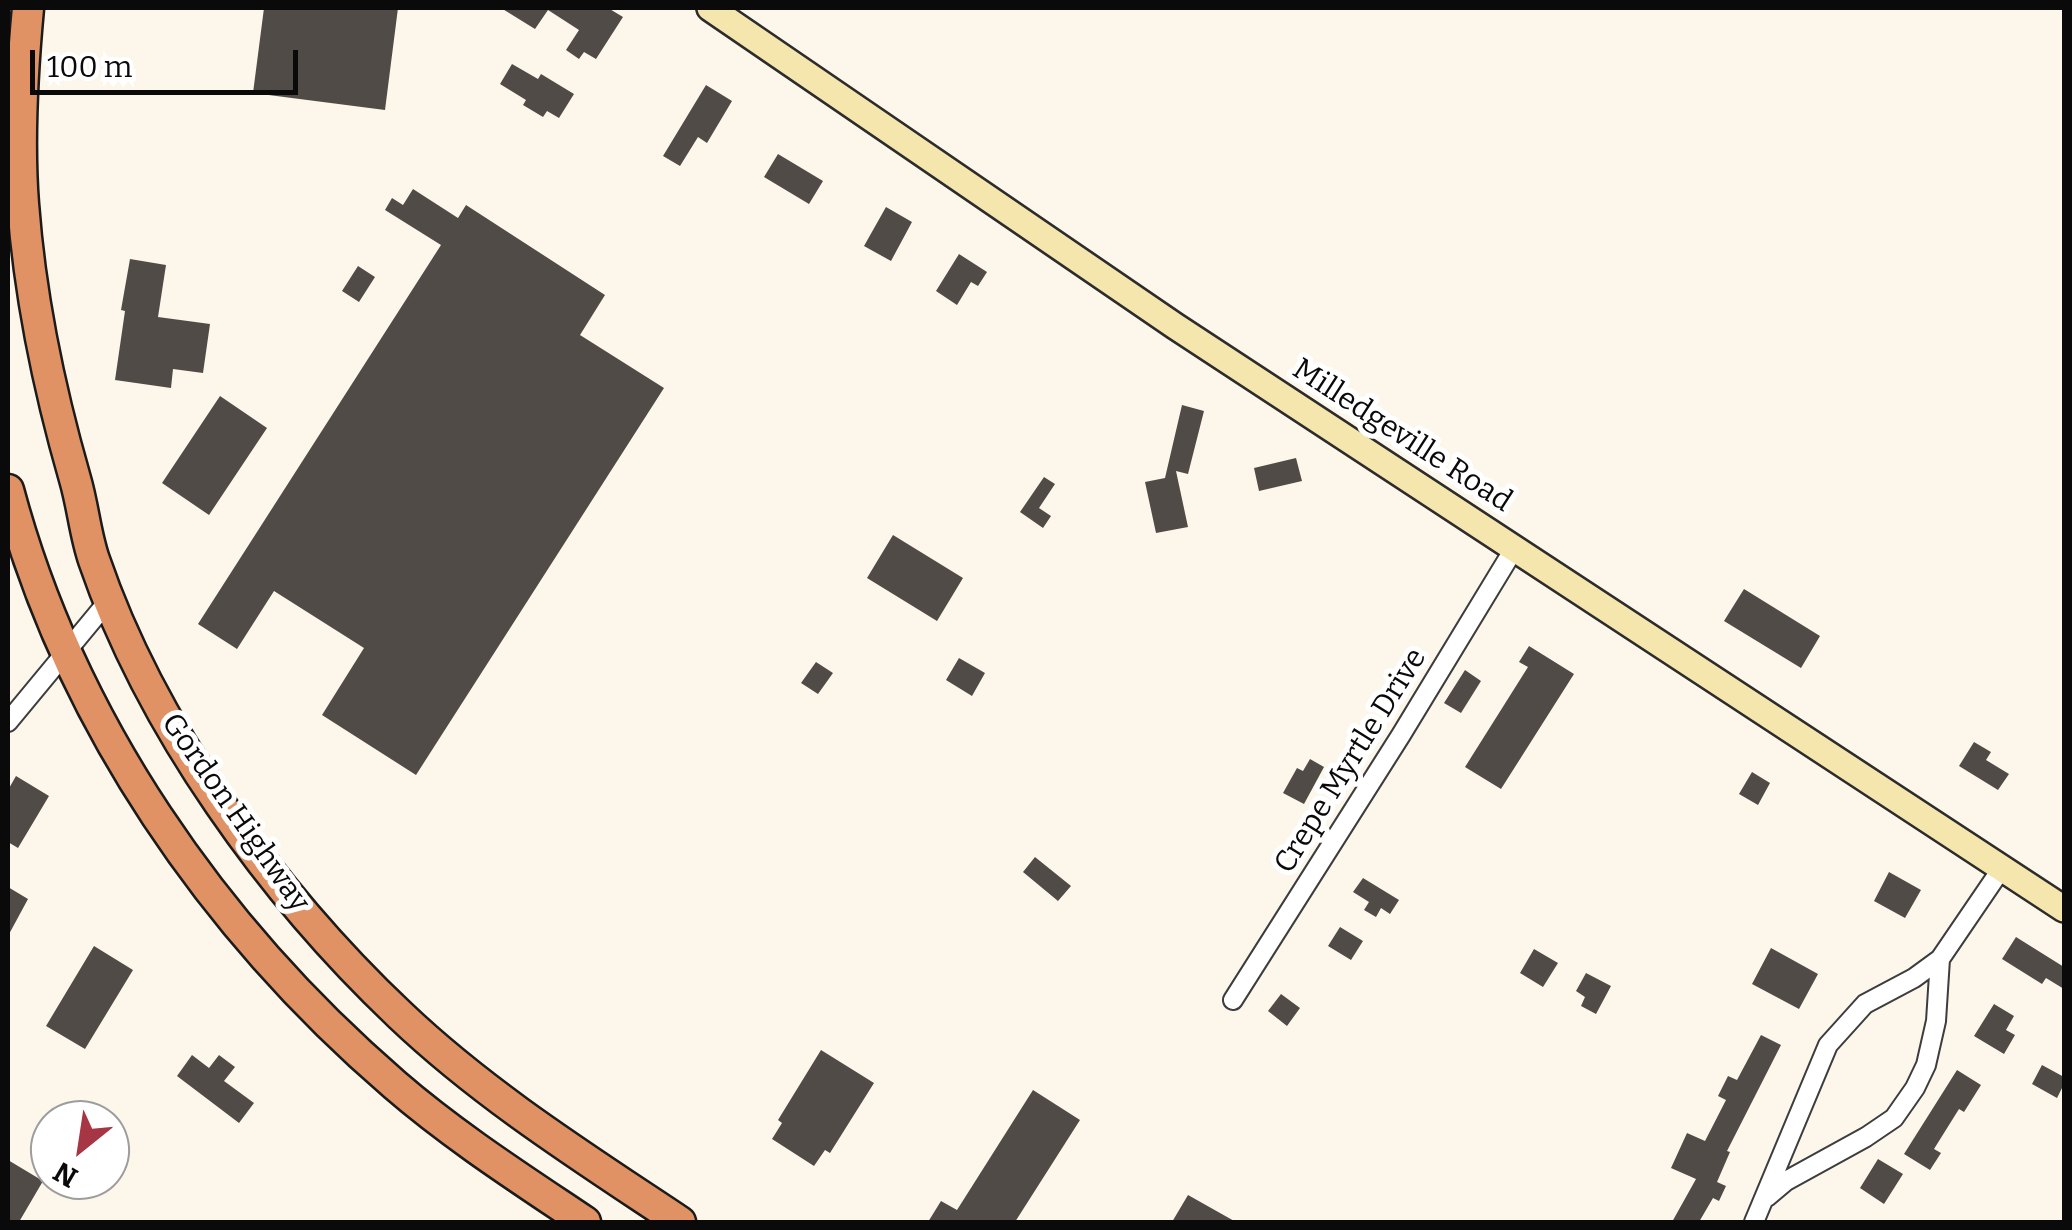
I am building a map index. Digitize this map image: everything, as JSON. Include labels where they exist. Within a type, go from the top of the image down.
[{"type":"highway","name":"Gordon Highway","points":[[28,8],[22,171],[33,296],[92,556],[131,648],[194,762],[259,857],[310,922],[401,1016],[448,1058],[502,1100],[680,1222]]},
{"type":"highway","name":"Gordon Highway","points":[[8,490],[31,565],[66,650],[111,740],[143,795],[220,904],[260,954],[398,1088],[581,1221]]},
{"type":"street","name":"Milledgeville Road","points":[[710,8],[1175,326],[2064,909]]},
{"type":"street","name":"Crepe Myrtle Drive","points":[[1233,1000],[1514,549]]},
{"type":"street","points":[[8,722],[109,600]]},
{"type":"street","points":[[1754,1222],[1828,1045],[1865,1004],[1940,959],[2002,868]]},
{"type":"street","points":[[1763,1200],[1786,1181],[1894,1118],[1926,1066],[1936,1021],[1940,959]]},
{"type":"building","points":[[264,8],[398,8],[385,110],[253,93]]},
{"type":"building","points":[[501,8],[608,8],[623,17],[596,59],[584,52],[579,59],[566,50],[579,30],[548,10],[535,29]]},
{"type":"building","points":[[512,64],[538,79],[541,74],[574,94],[559,118],[547,111],[543,117],[523,105],[526,100],[500,84]]},
{"type":"building","points":[[706,85],[732,101],[707,143],[698,137],[680,166],[663,156]]},
{"type":"building","points":[[778,154],[823,181],[809,204],[764,177]]},
{"type":"building","points":[[413,189],[458,218],[466,205],[605,295],[580,335],[664,388],[416,775],[322,715],[364,648],[274,591],[237,649],[198,624],[441,245],[385,210],[392,198],[403,205]]},
{"type":"building","points":[[886,207],[912,222],[891,261],[864,246]]},
{"type":"building","points":[[959,254],[987,272],[978,286],[971,282],[957,305],[936,291]]},
{"type":"building","points":[[130,259],[166,265],[158,317],[210,324],[203,373],[173,369],[171,388],[115,380]]},
{"type":"building","points":[[358,266],[375,277],[359,302],[342,291]]},
{"type":"building","points":[[220,396],[267,428],[209,515],[162,483]]},
{"type":"building","points":[[1182,405],[1204,411],[1188,474],[1176,471],[1188,527],[1156,533],[1145,482],[1165,478]]},
{"type":"building","points":[[1296,458],[1302,481],[1259,491],[1254,468]]},
{"type":"building","points":[[1044,477],[1055,484],[1039,508],[1051,516],[1043,528],[1020,512]]},
{"type":"building","points":[[893,535],[963,578],[937,621],[867,578]]},
{"type":"building","points":[[1744,589],[1820,636],[1801,668],[1724,621]]},
{"type":"building","points":[[1529,646],[1574,674],[1501,789],[1465,767],[1528,667],[1519,662]]},
{"type":"building","points":[[959,658],[985,673],[972,696],[946,680]]},
{"type":"building","points":[[816,662],[833,673],[818,694],[801,683]]},
{"type":"building","points":[[1465,670],[1481,681],[1461,713],[1444,703]]},
{"type":"building","points":[[1974,742],[1991,752],[1986,760],[2009,774],[1998,790],[1959,766]]},
{"type":"building","points":[[1310,759],[1324,767],[1304,804],[1283,793],[1297,768],[1303,771]]},
{"type":"building","points":[[1752,772],[1770,783],[1758,805],[1739,794]]},
{"type":"building","points":[[16,776],[49,796],[18,848],[8,842],[8,790]]},
{"type":"building","points":[[1035,857],[1071,886],[1058,901],[1023,872]]},
{"type":"building","points":[[1889,872],[1921,890],[1905,918],[1874,901]]},
{"type":"building","points":[[1363,878],[1399,900],[1390,914],[1381,908],[1376,917],[1364,910],[1369,902],[1353,892]]},
{"type":"building","points":[[8,887],[28,899],[8,936]]},
{"type":"building","points":[[1340,927],[1363,941],[1351,960],[1328,946]]},
{"type":"building","points":[[2016,937],[2064,967],[2064,989],[2046,978],[2042,984],[2002,959]]},
{"type":"building","points":[[94,946],[133,970],[85,1049],[46,1026]]},
{"type":"building","points":[[1771,948],[1818,974],[1799,1009],[1752,984]]},
{"type":"building","points":[[1534,949],[1558,963],[1543,987],[1520,973]]},
{"type":"building","points":[[1586,973],[1611,986],[1596,1014],[1581,1006],[1585,997],[1576,991]]},
{"type":"building","points":[[1281,994],[1300,1008],[1287,1026],[1268,1011]]},
{"type":"building","points":[[1994,1004],[2014,1016],[2006,1030],[2015,1035],[2004,1054],[1974,1036]]},
{"type":"building","points":[[1761,1035],[1781,1045],[1727,1151],[1730,1152],[1717,1182],[1726,1186],[1719,1201],[1713,1198],[1699,1222],[1672,1222],[1696,1179],[1671,1168],[1687,1133],[1705,1141],[1726,1100],[1718,1096],[1728,1076],[1737,1080]]},
{"type":"building","points":[[821,1050],[874,1083],[830,1153],[825,1150],[814,1166],[772,1139],[782,1123],[778,1120]]},
{"type":"building","points":[[192,1055],[209,1068],[219,1055],[235,1067],[224,1081],[254,1103],[239,1123],[177,1076]]},
{"type":"building","points":[[2042,1065],[2064,1077],[2057,1098],[2032,1084]]},
{"type":"building","points":[[1957,1070],[1981,1085],[1964,1112],[1959,1109],[1934,1149],[1941,1153],[1930,1170],[1904,1154]]},
{"type":"building","points":[[1033,1090],[1080,1120],[1015,1222],[928,1222],[941,1201],[957,1210]]},
{"type":"building","points":[[1878,1159],[1903,1174],[1884,1204],[1860,1188]]},
{"type":"building","points":[[8,1160],[30,1173],[32,1200],[19,1222],[8,1222]]},
{"type":"building","points":[[1188,1195],[1236,1222],[1172,1222]]}]
